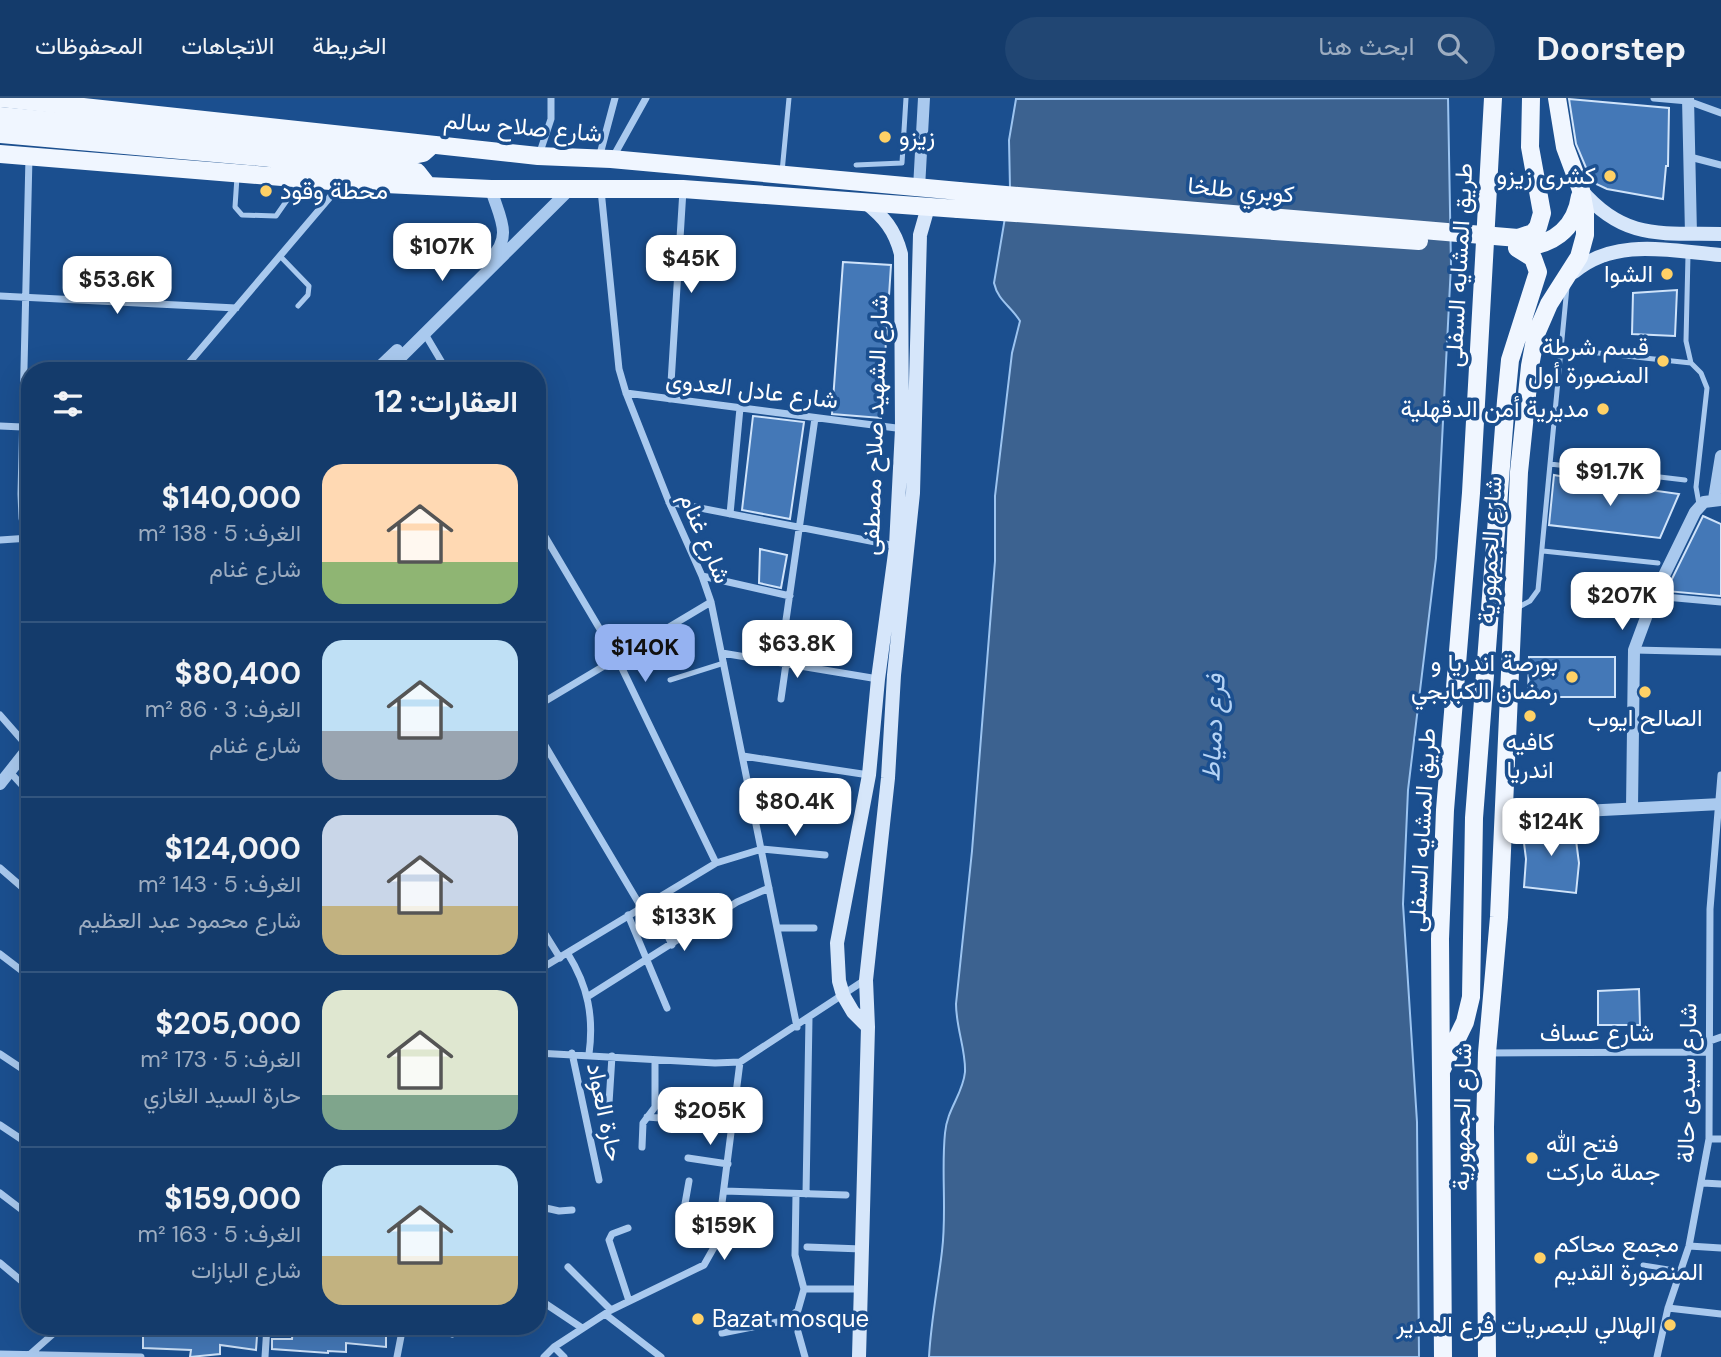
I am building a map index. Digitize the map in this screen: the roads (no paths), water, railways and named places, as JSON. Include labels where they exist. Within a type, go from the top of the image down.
[{"type":"main road","name":"شارع صلاح سالم","points":[[0,98],[54,100],[538,156],[605,159],[919,188],[959,200]]},
{"type":"main road","name":"طريق المشايه السفلى","points":[[1443,1357],[1440,939],[1445,810],[1471,493],[1493,98]]},
{"type":"main road","points":[[1442,1069],[1465,1022],[1471,997],[1474,818],[1510,360],[1538,272],[1533,258],[1518,243],[1538,227],[1542,213],[1532,171],[1531,107],[1525,98]]},
{"type":"main road","name":"شارع الجمهورية","points":[[1487,1357],[1487,1053],[1499,918],[1519,472],[1536,334],[1549,304],[1578,257],[1585,235],[1586,212],[1565,147],[1557,98]]},
{"type":"main road","points":[[6,99],[15,121],[14,134],[1,154],[29,157],[343,182],[491,189],[683,189],[929,207],[959,200]]},
{"type":"main road","points":[[0,116],[273,150],[417,172],[428,186]]},
{"type":"main road","points":[[0,134],[273,150],[413,155],[424,153],[432,145]]},
{"type":"main road","points":[[1581,190],[1613,221],[1633,230],[1721,234]]},
{"type":"main road","name":"كوبري طلخا","points":[[959,200],[1518,243],[1537,247],[1569,226],[1578,209],[1581,190]]},
{"type":"main road","name":"شارع الشهيد صلاح مصطفى","points":[[859,1357],[863,1289],[868,1027],[866,980],[914,493],[908,430],[901,254],[896,236],[888,223],[865,202]]},
{"type":"main road","name":"شارع الشهيد صلاح مصطفى","points":[[868,1027],[853,1012],[844,995],[839,981],[837,943],[869,775],[908,430],[920,235],[929,207]]},
{"type":"main road","points":[[1632,248],[1629,241],[1633,230]]},
{"type":"main road","points":[[1567,277],[1586,261],[1597,256],[1632,248],[1721,255]]},
{"type":"main road","points":[[1480,740],[1506,741]]},
{"type":"street","points":[[538,156],[551,119],[551,98]]},
{"type":"street","points":[[605,159],[615,98]]},
{"type":"street","points":[[605,159],[646,98]]},
{"type":"street","points":[[919,188],[924,98]]},
{"type":"street","points":[[1654,98],[1688,99],[1721,113]]},
{"type":"street","points":[[1688,99],[1691,234]]},
{"type":"street","points":[[24,362],[29,157]]},
{"type":"street","points":[[1690,157],[1721,165]]},
{"type":"street","points":[[190,362],[343,182]]},
{"type":"street","points":[[384,362],[498,251],[505,235],[491,189]]},
{"type":"street","points":[[396,362],[570,189]]},
{"type":"street","points":[[670,399],[683,189]]},
{"type":"street","name":"شارع غنام","points":[[601,190],[619,369],[626,393],[702,576],[710,602],[797,1027]]},
{"type":"street","points":[[0,296],[236,308]]},
{"type":"street","points":[[425,334],[442,362]]},
{"type":"street","name":"شارع عادل العدوى","points":[[626,393],[908,430]]},
{"type":"street","points":[[730,514],[740,408]]},
{"type":"street","points":[[781,699],[790,596],[815,418]]},
{"type":"street","points":[[0,426],[21,427]]},
{"type":"street","points":[[1632,808],[1634,650],[1654,596],[1700,507],[1717,500],[1721,456]]},
{"type":"street","points":[[669,502],[896,546]]},
{"type":"street","points":[[546,538],[617,658],[716,863]]},
{"type":"street","points":[[0,540],[21,539]]},
{"type":"street","points":[[702,576],[790,596]]},
{"type":"street","points":[[1654,596],[1721,602]]},
{"type":"street","points":[[546,701],[710,602]]},
{"type":"street","points":[[1634,650],[1721,652]]},
{"type":"street","points":[[722,653],[878,679]]},
{"type":"street","points":[[0,715],[21,737]]},
{"type":"street","points":[[546,747],[641,907]]},
{"type":"street","points":[[0,784],[21,756]]},
{"type":"street","points":[[743,756],[869,775]]},
{"type":"street","points":[[9,771],[21,784]]},
{"type":"street","name":"شارع سيدى حالة","points":[[1657,1357],[1668,1308],[1689,1246],[1703,1183],[1709,1139],[1707,1042],[1710,909],[1721,775]]},
{"type":"street","points":[[1503,815],[1720,804]]},
{"type":"street","points":[[546,966],[716,863],[762,849],[825,855]]},
{"type":"street","points":[[0,868],[21,886]]},
{"type":"street","points":[[587,997],[737,902],[769,888]]},
{"type":"street","points":[[652,901],[672,945]]},
{"type":"street","points":[[628,915],[667,1008]]},
{"type":"street","points":[[777,928],[814,928]]},
{"type":"street","points":[[546,933],[564,956],[587,997],[591,1016],[589,1054]]},
{"type":"street","points":[[0,954],[21,970]]},
{"type":"street","points":[[546,1053],[740,1062],[866,980]]},
{"type":"street","points":[[806,1194],[809,1018]]},
{"type":"street","points":[[1707,1042],[1721,1037]]},
{"type":"street","name":"شارع عساف","points":[[1487,1053],[1707,1052]]},
{"type":"street","name":"حارة العواد","points":[[572,1053],[599,1180]]},
{"type":"street","points":[[0,1054],[21,1068]]},
{"type":"street","points":[[609,1103],[612,1056]]},
{"type":"street","points":[[642,1146],[643,1123],[655,1107],[655,1060]]},
{"type":"street","points":[[544,1357],[554,1347],[608,1312],[704,1265],[718,1242],[740,1062]]},
{"type":"street","points":[[702,1105],[734,1109]]},
{"type":"street","points":[[647,1117],[673,1119]]},
{"type":"street","points":[[0,1125],[21,1139]]},
{"type":"street","points":[[1709,1139],[1721,1139]]},
{"type":"street","points":[[688,1158],[728,1164]]},
{"type":"street","points":[[689,1181],[680,1232],[685,1237],[718,1242]]},
{"type":"street","points":[[1703,1183],[1721,1184]]},
{"type":"street","points":[[724,1191],[846,1195]]},
{"type":"street","points":[[0,1193],[21,1209]]},
{"type":"street","points":[[722,1333],[788,1320],[798,1310],[804,1289],[795,1255],[796,1194]]},
{"type":"street","points":[[546,1208],[572,1210]]},
{"type":"street","points":[[628,1228],[612,1234],[609,1240],[629,1301]]},
{"type":"street","points":[[1689,1246],[1721,1248]]},
{"type":"street","points":[[807,1247],[863,1249]]},
{"type":"street","points":[[0,1263],[21,1280]]},
{"type":"street","points":[[568,1267],[608,1312],[661,1357]]},
{"type":"street","points":[[804,1289],[863,1289]]},
{"type":"street","points":[[546,1304],[582,1328]]},
{"type":"street","points":[[1668,1308],[1721,1314]]},
{"type":"street","points":[[798,1332],[805,1357]]},
{"type":"street","points":[[27,1356],[52,1335]]},
{"type":"street","points":[[265,1357],[266,1335]]},
{"type":"street","points":[[397,1357],[400,1335]]},
{"type":"street","points":[[554,1347],[564,1357]]},
{"type":"street","points":[[0,1354],[141,1357]]},
{"type":"lane","points":[[782,174],[789,98]]},
{"type":"lane","points":[[856,165],[902,163],[906,98]]},
{"type":"lane","points":[[905,133],[922,135]]},
{"type":"lane","points":[[237,174],[235,207],[242,215],[276,216],[301,179]]},
{"type":"lane","points":[[1688,252],[1686,341],[1691,363],[1701,373],[1707,388],[1696,487],[1700,507]]},
{"type":"lane","points":[[280,256],[309,286],[308,295],[298,306]]},
{"type":"lane","points":[[1511,611],[1530,601],[1538,590],[1567,277]]},
{"type":"lane","points":[[1561,349],[1691,363]]},
{"type":"lane","points":[[1550,464],[1685,480]]},
{"type":"lane","points":[[1543,551],[1658,563]]},
{"type":"lane","points":[[670,680],[724,663]]},
{"type":"lane","points":[[1643,1265],[1681,1270]]},
{"type":"water","name":"فرع دمياط","points":[[1448,98],[1451,265],[1436,558],[1408,790],[1403,904],[1417,1122],[1419,1357],[929,1357],[943,1236],[946,1124],[965,1072],[956,1004],[972,851],[995,561],[995,496],[1012,353],[1020,321],[998,294],[994,283],[1010,188],[1009,140],[1016,99]]},
{"type":"place","name":"زيزو","points":[[885,137]]},
{"type":"place","name":"كشرى زيزو","points":[[1610,176]]},
{"type":"place","name":"محطة وقود","points":[[266,191]]},
{"type":"place","name":"الشوا","points":[[1667,274]]},
{"type":"place","name":"قسم شرطة المنصورة أول","points":[[1663,361]]},
{"type":"place","name":"مديرية أمن الدقهلية","points":[[1603,409]]},
{"type":"place","name":"بورصة اندريا و رمضان الكبابجي","points":[[1572,677]]},
{"type":"place","name":"الصالح ايوب","points":[[1645,692]]},
{"type":"place","name":"كافيه اندريا","points":[[1530,716]]},
{"type":"place","name":"فتح الله جملة ماركت","points":[[1532,1158]]},
{"type":"place","name":"مجمع محاكم المنصورة القديم","points":[[1540,1258]]},
{"type":"place","name":"Bazat mosque","points":[[698,1319]]},
{"type":"place","name":"الهلالي للبصريات فرع المدير","points":[[1670,1325]]}]
